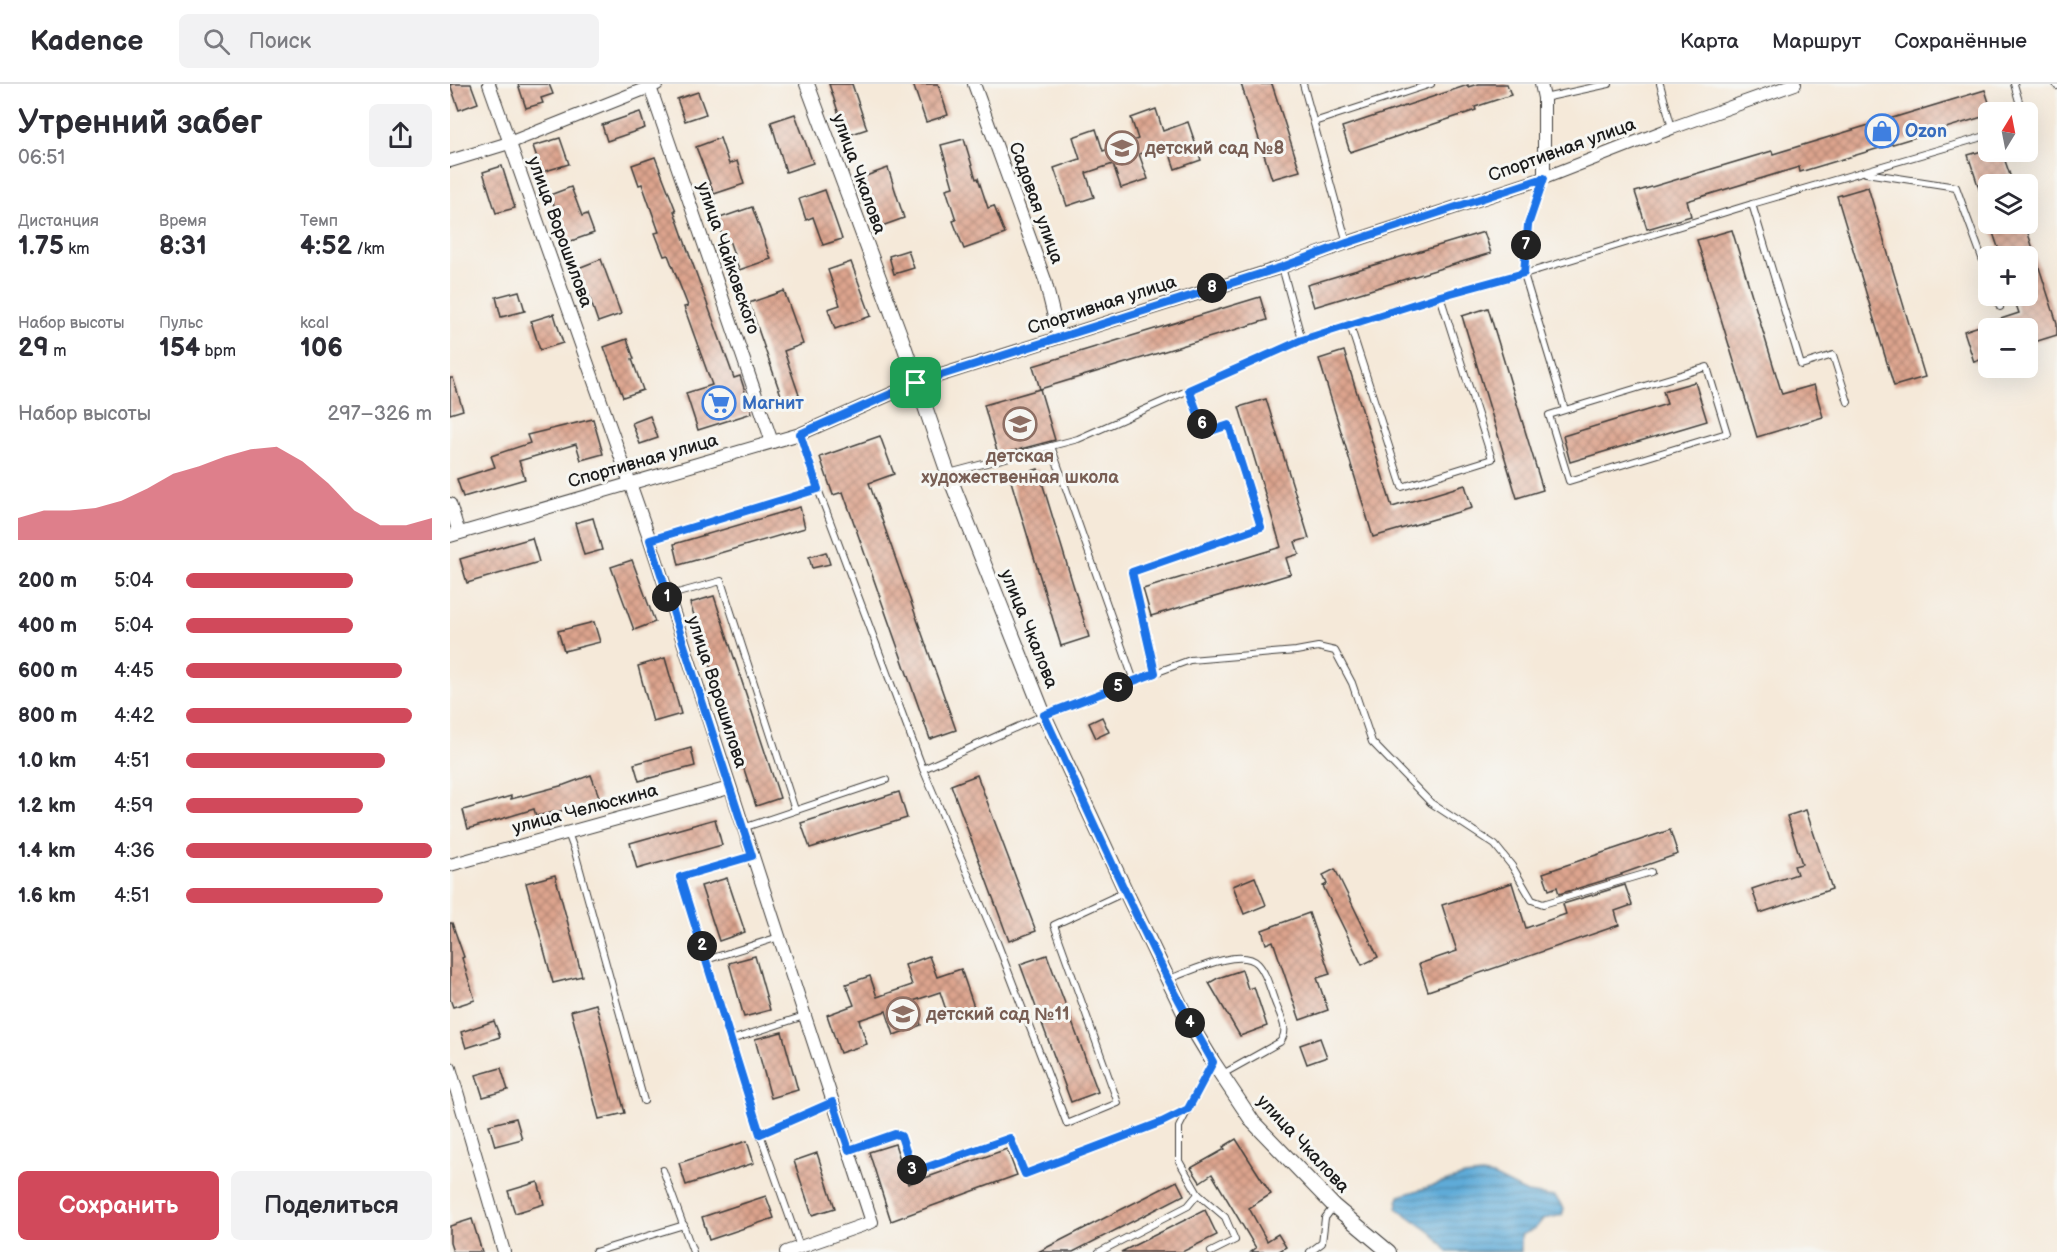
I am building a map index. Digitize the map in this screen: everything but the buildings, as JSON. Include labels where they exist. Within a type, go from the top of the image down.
[{"type":"street","name":"улица Ворошилова","points":[[489,84],[650,540],[666,596],[872,1222],[800,1248]]},
{"type":"street","name":"улица Чкалова","points":[[807,84],[902,340],[948,473],[1044,715],[1187,1018],[1221,1075],[1253,1122],[1335,1206],[1386,1249]]},
{"type":"street","name":"Садовая улица","points":[[974,84],[1045,280],[1059,337]]},
{"type":"street","points":[[1541,84],[1544,98],[1544,178]]},
{"type":"street","name":"Спортивная улица","points":[[455,534],[800,434],[916,383],[1282,267],[1347,243],[1544,178],[1672,128],[1795,84]]},
{"type":"street","points":[[450,161],[509,143],[653,85]]},
{"type":"street","name":"улица Чайковского","points":[[653,85],[772,442]]},
{"type":"street","points":[[450,504],[455,534]]},
{"type":"street","name":"улица Челюскина","points":[[450,865],[729,788]]},
{"type":"street","points":[[450,1068],[504,1252]]},
{"type":"street","points":[[786,1252],[800,1248]]},
{"type":"lane","points":[[1303,84],[1347,243]]},
{"type":"lane","points":[[1314,122],[1431,84]]},
{"type":"lane","points":[[1544,98],[1609,84]]},
{"type":"lane","points":[[1660,84],[1672,128]]},
{"type":"lane","points":[[2014,84],[2019,102]]},
{"type":"lane","points":[[948,473],[1078,439],[1302,340],[1440,296],[1978,138]]},
{"type":"lane","points":[[1862,172],[1956,187],[1978,247]]},
{"type":"lane","points":[[1544,178],[1528,225],[1524,273],[1565,410]]},
{"type":"lane","points":[[1752,204],[1801,365],[1833,355],[1848,402]]},
{"type":"lane","points":[[1282,267],[1302,340]]},
{"type":"lane","points":[[1350,325],[1402,487],[1492,459],[1440,296]]},
{"type":"lane","points":[[1707,367],[1727,433],[1569,481],[1549,415],[1565,410],[1707,367]]},
{"type":"lane","points":[[1155,673],[1132,572],[1261,527],[1229,425],[1205,433],[1189,390]]},
{"type":"lane","points":[[800,434],[818,489],[923,769],[997,942],[1067,1124],[1118,1103],[1054,925],[1126,892]]},
{"type":"lane","points":[[1051,446],[1134,681]]},
{"type":"lane","points":[[650,540],[818,489]]},
{"type":"lane","points":[[666,596],[721,581],[795,810]]},
{"type":"lane","points":[[923,769],[1044,715],[1190,660],[1318,647],[1335,651],[1352,683],[1372,742],[1431,803],[1495,845],[1512,866],[1532,900],[1543,904],[1651,872]]},
{"type":"lane","points":[[742,828],[886,780]]},
{"type":"lane","points":[[568,833],[644,1101]]},
{"type":"lane","points":[[752,856],[680,877],[760,1134],[800,1248]]},
{"type":"lane","points":[[706,960],[778,938]]},
{"type":"lane","points":[[1168,979],[1232,957],[1244,957],[1256,962],[1263,971],[1283,1021],[1284,1037],[1280,1042],[1221,1075]]},
{"type":"lane","points":[[731,1040],[804,1016]]},
{"type":"lane","points":[[1211,1252],[1235,1240],[1225,1216],[1197,1194],[1179,1161],[1179,1127],[1213,1062]]},
{"type":"lane","points":[[760,1134],[833,1102]]},
{"type":"lane","points":[[849,1150],[895,1134],[901,1136],[913,1172],[1010,1138],[1025,1174],[1162,1122],[1188,1109]]},
{"type":"lane","points":[[663,1170],[693,1252]]},
{"type":"lane","points":[[1099,1252],[1188,1206],[1197,1194]]},
{"type":"lane","points":[[1310,1252],[1322,1243],[1325,1218],[1335,1206]]},
{"type":"lane","points":[[595,1252],[684,1226]]},
{"type":"water","points":[[1482,1174],[1493,1176],[1527,1193],[1555,1197],[1564,1209],[1562,1215],[1543,1219],[1535,1229],[1521,1235],[1521,1252],[1448,1252],[1433,1234],[1397,1208],[1399,1196],[1464,1176]]},
{"type":"place","name":"Ozon","points":[[1882,131]]},
{"type":"place","name":"детский сад №8","points":[[1122,148]]},
{"type":"place","name":"Магнит","points":[[719,403]]},
{"type":"place","name":"детская художественная школа","points":[[1020,424]]},
{"type":"place","name":"детский сад №11","points":[[903,1014]]},
{"type":"route","points":[[1544,178],[1528,225],[1524,273],[1440,296],[1302,340],[1189,390],[1205,433],[1229,425],[1261,527],[1132,572],[1155,673],[1044,715],[1187,1018],[1213,1062],[1188,1109],[1162,1122],[1025,1174],[1010,1138],[913,1172],[901,1136],[895,1134],[849,1150],[833,1102],[760,1134],[680,877],[752,856],[666,596],[650,540],[818,489],[800,434],[916,383],[1282,267],[1347,243],[1544,178]]}]
